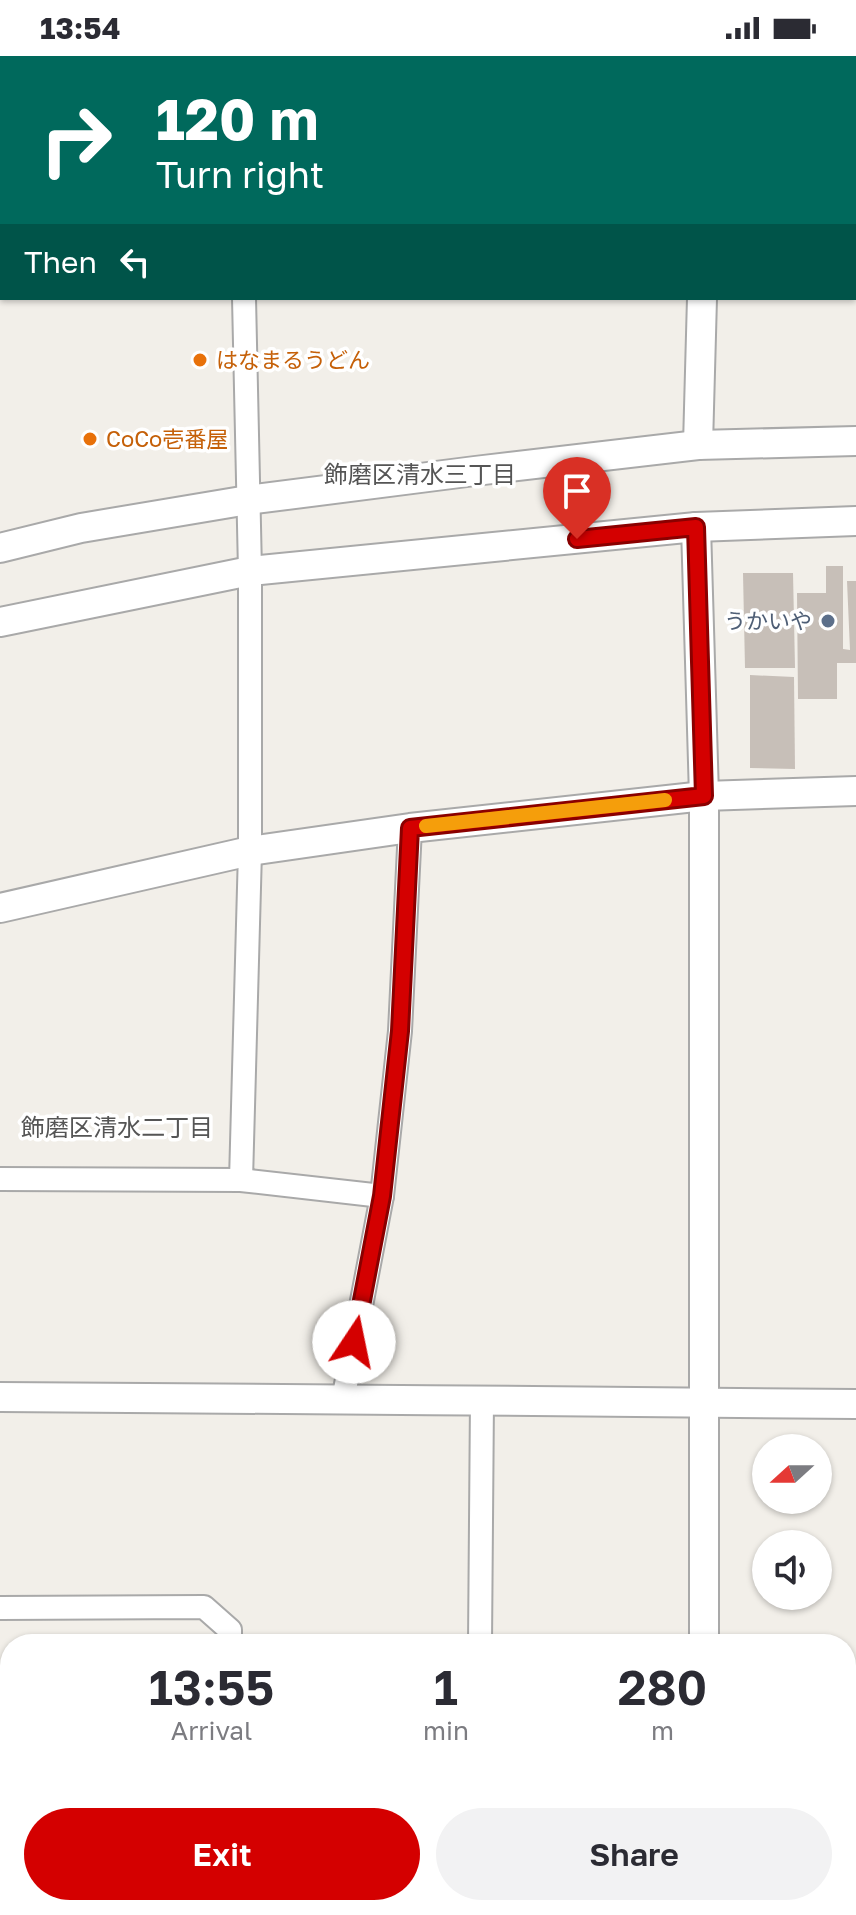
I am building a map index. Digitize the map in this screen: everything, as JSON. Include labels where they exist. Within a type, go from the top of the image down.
[{"type":"street","points":[[241,1180],[250,851],[250,571],[244,300]]},
{"type":"street","points":[[698,445],[702,300]]},
{"type":"street","points":[[0,548],[81,528],[248,500],[698,445],[856,441]]},
{"type":"street","points":[[0,622],[250,571],[696,527],[856,521]]},
{"type":"street","points":[[696,527],[704,796],[704,1634]]},
{"type":"street","points":[[0,908],[250,851],[410,828],[704,796],[856,791]]},
{"type":"street","points":[[343,1400],[382,1196],[400,1031],[410,828]]},
{"type":"street","points":[[0,1179],[241,1180],[382,1196]]},
{"type":"street","points":[[0,1397],[856,1404]]},
{"type":"street","points":[[480,1634],[482,1399]]},
{"type":"street","points":[[0,1608],[204,1607],[230,1630],[230,1634]]},
{"type":"building","points":[[826,566],[843,566],[843,649],[850,650],[847,581],[856,581],[856,663],[837,663],[837,699],[798,699],[797,593],[826,593]]},
{"type":"building","points":[[743,573],[793,573],[795,668],[745,668]]},
{"type":"building","points":[[750,675],[794,677],[795,769],[750,768]]},
{"type":"slow traffic","points":[[426,826],[665,800]]},
{"type":"place","name":"はなまるうどん","points":[[200,360]]},
{"type":"place","name":"CoCo壱番屋","points":[[90,439]]},
{"type":"place","name":"うかいや","points":[[828,621]]},
{"type":"district","name":"飾磨区清水三丁目","points":[[420,475]]},
{"type":"district","name":"飾磨区清水二丁目","points":[[117,1128]]},
{"type":"route","points":[[354,1342],[382,1196],[400,1031],[410,828],[704,796],[696,527],[577,539]]}]
